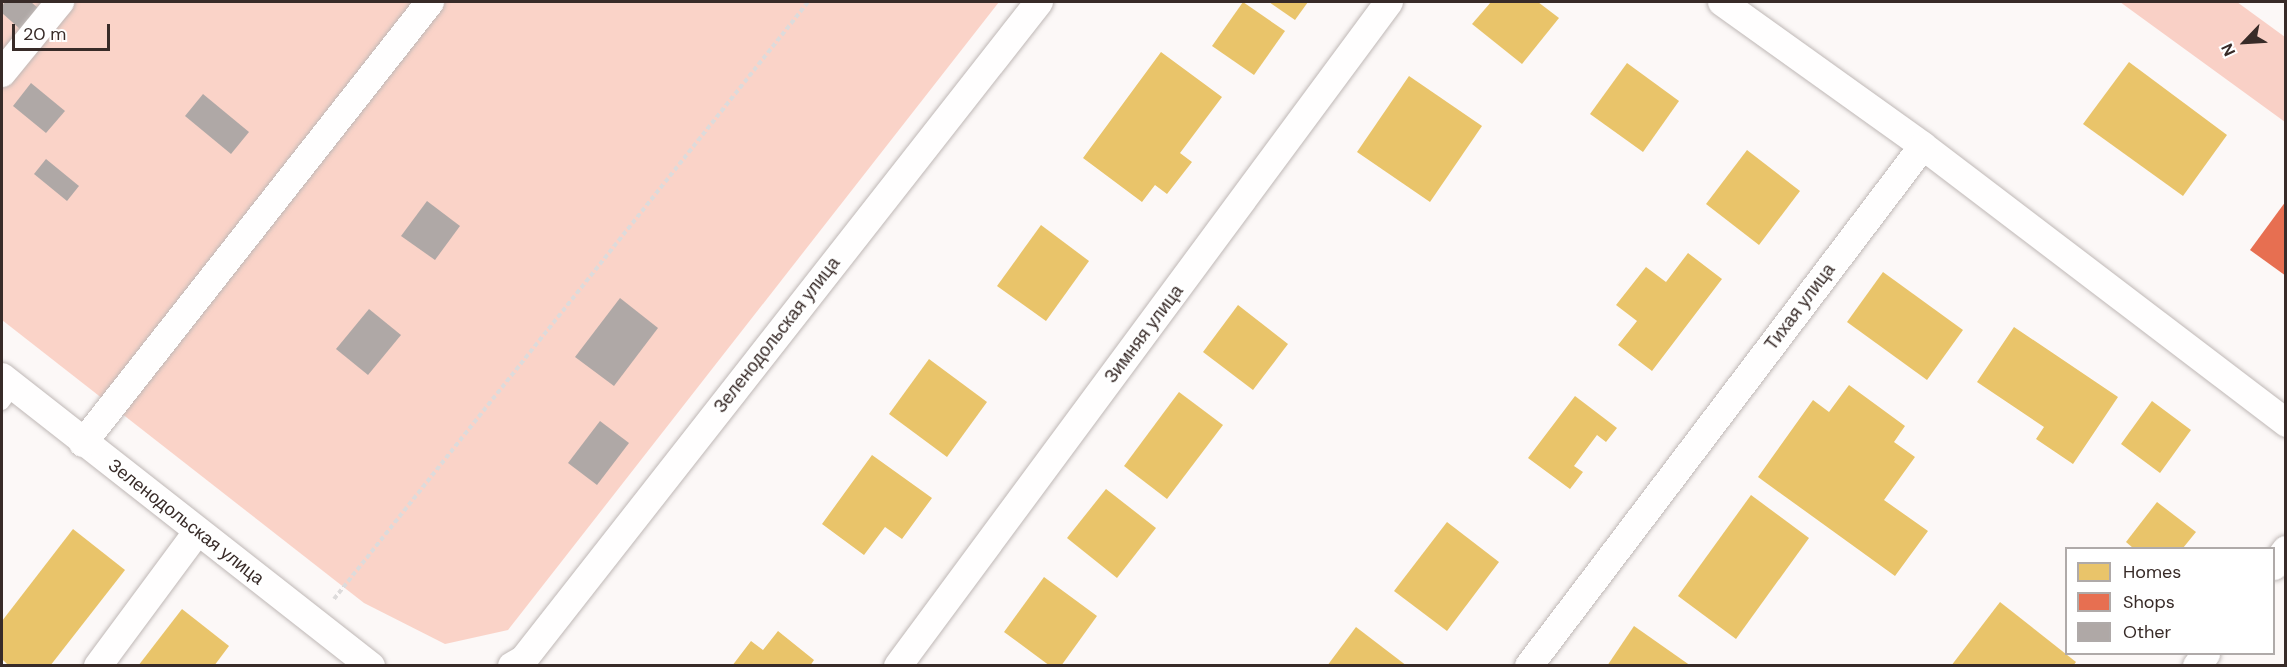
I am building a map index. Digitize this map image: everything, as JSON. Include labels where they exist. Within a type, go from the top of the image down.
[{"type":"street","points":[[2,73],[60,2]]},
{"type":"street","points":[[83,442],[430,2]]},
{"type":"street","name":"Зеленодольская улица","points":[[512,666],[524,659],[1039,2]]},
{"type":"street","name":"Зимняя улица","points":[[898,666],[1389,2]]},
{"type":"street","points":[[1722,2],[1923,146],[2286,423]]},
{"type":"street","name":"Тихая улица","points":[[1529,666],[1923,146]]},
{"type":"street","name":"Зеленодольская улица","points":[[6,389],[83,442],[372,666]]},
{"type":"street","points":[[98,666],[197,532]]},
{"type":"street","points":[[2275,565],[2286,550]]},
{"type":"path","points":[[315,623],[808,2]]},
{"type":"shaded area","points":[[2,2],[999,2],[508,630],[445,644],[364,603],[2,320]]},
{"type":"shaded area","points":[[2120,2],[2237,2],[2285,37],[2285,122]]},
{"type":"building: Homes","points":[[1243,2],[1285,31],[1254,75],[1212,46]]},
{"type":"building: Homes","points":[[1269,2],[1308,2],[1295,20]]},
{"type":"building: Homes","points":[[1491,2],[1538,2],[1559,18],[1522,64],[1472,24]]},
{"type":"building: Homes","points":[[1161,52],[1222,97],[1180,153],[1192,162],[1167,194],[1155,185],[1142,202],[1083,158]]},
{"type":"building: Homes","points":[[2129,62],[2227,135],[2183,196],[2083,124]]},
{"type":"building: Homes","points":[[1627,63],[1679,101],[1643,152],[1590,114]]},
{"type":"building: Homes","points":[[1409,76],[1482,126],[1430,202],[1357,152]]},
{"type":"building: Homes","points":[[1747,150],[1800,191],[1759,245],[1706,204]]},
{"type":"building: Homes","points":[[1041,225],[1089,261],[1046,321],[997,286]]},
{"type":"building: Homes","points":[[1688,253],[1722,279],[1652,371],[1618,345],[1637,321],[1616,305],[1646,267],[1666,282]]},
{"type":"building: Homes","points":[[1883,272],[1963,330],[1927,380],[1847,322]]},
{"type":"building: Homes","points":[[1238,305],[1288,344],[1253,390],[1203,352]]},
{"type":"building: Homes","points":[[2014,327],[2118,397],[2073,464],[2036,439],[2044,427],[1977,382]]},
{"type":"building: Homes","points":[[929,359],[987,402],[947,457],[889,414]]},
{"type":"building: Homes","points":[[1849,385],[1905,426],[1894,442],[1915,457],[1884,500],[1928,531],[1895,576],[1758,477],[1813,400],[1829,412]]},
{"type":"building: Homes","points":[[1179,392],[1223,425],[1167,499],[1124,466]]},
{"type":"building: Homes","points":[[1575,396],[1617,428],[1606,442],[1597,435],[1574,466],[1583,472],[1570,489],[1528,458]]},
{"type":"building: Homes","points":[[2152,401],[2191,430],[2160,473],[2121,444]]},
{"type":"building: Homes","points":[[872,455],[932,498],[902,539],[885,527],[864,555],[822,524]]},
{"type":"building: Homes","points":[[1106,489],[1156,528],[1117,578],[1067,538]]},
{"type":"building: Homes","points":[[1751,495],[1809,538],[1736,639],[1678,596]]},
{"type":"building: Homes","points":[[2157,502],[2196,532],[2184,547],[2132,547],[2126,542]]},
{"type":"building: Homes","points":[[1447,522],[1499,562],[1447,631],[1394,591]]},
{"type":"building: Homes","points":[[73,529],[125,570],[50,666],[9,666],[2,659],[2,621]]},
{"type":"building: Homes","points":[[1044,577],[1097,616],[1061,666],[1050,666],[1004,632]]},
{"type":"building: Homes","points":[[2000,602],[2076,662],[2073,666],[1951,666]]},
{"type":"building: Homes","points":[[182,609],[229,646],[214,666],[138,666]]},
{"type":"building: Homes","points":[[1634,626],[1691,666],[1607,666]]},
{"type":"building: Homes","points":[[1356,627],[1407,666],[1327,666]]},
{"type":"building: Homes","points":[[778,631],[814,660],[810,666],[732,666],[751,641],[763,650]]},
{"type":"building: Shops","points":[[2286,201],[2286,276],[2250,250]]},
{"type":"building: Other","points":[[5,2],[31,2],[38,8],[20,29],[2,13],[2,6]]},
{"type":"building: Other","points":[[31,83],[65,111],[46,133],[13,106]]},
{"type":"building: Other","points":[[203,94],[249,132],[231,154],[185,116]]},
{"type":"building: Other","points":[[46,159],[79,186],[67,201],[34,174]]},
{"type":"building: Other","points":[[427,201],[460,226],[435,260],[401,236]]},
{"type":"building: Other","points":[[620,298],[658,328],[614,386],[575,357]]},
{"type":"building: Other","points":[[369,309],[401,335],[368,375],[336,349]]},
{"type":"building: Other","points":[[600,421],[629,443],[597,485],[568,463]]}]
